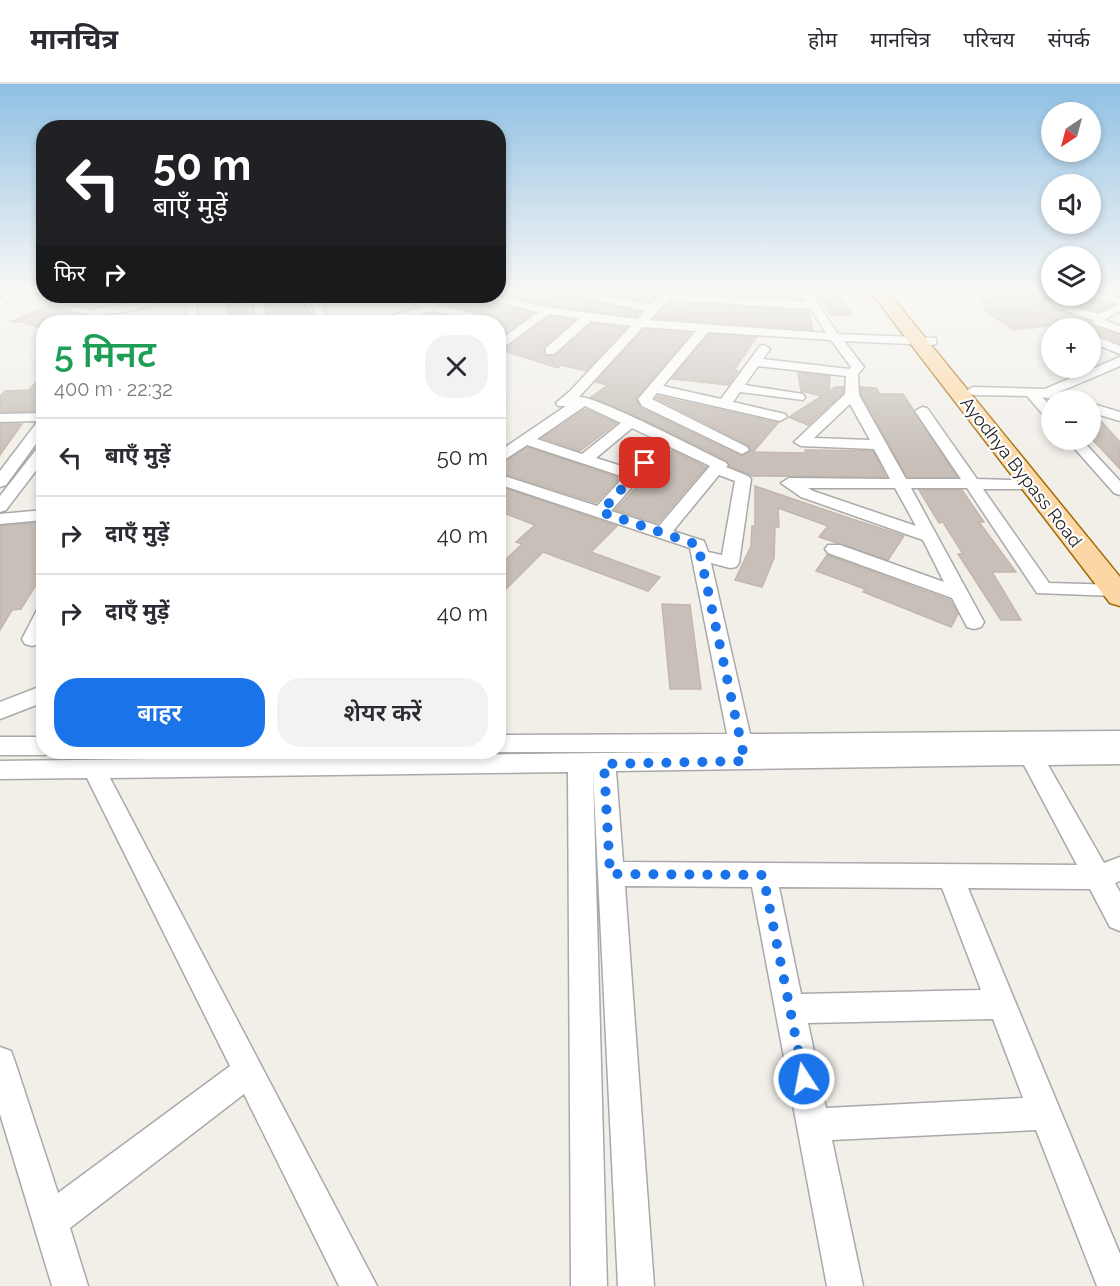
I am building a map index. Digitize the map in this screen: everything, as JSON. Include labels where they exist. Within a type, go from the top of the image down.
[{"type":"main road","name":"Ayodhya Bypass Road","points":[[930,347],[1031,484],[1118,586]]},
{"type":"main road","name":"Ayodhya Bypass Road","points":[[931,347],[973,391],[1118,586]]},
{"type":"street","points":[[549,351],[554,347]]},
{"type":"street","points":[[506,441],[575,394],[617,347]]},
{"type":"street","points":[[689,347],[645,399],[647,403],[742,450]]},
{"type":"street","points":[[724,405],[757,362],[765,347]]},
{"type":"street","points":[[842,347],[858,367],[852,373],[852,395],[974,622]]},
{"type":"street","points":[[1054,390],[1120,361]]},
{"type":"street","points":[[757,362],[852,373]]},
{"type":"street","points":[[655,388],[780,417]]},
{"type":"street","points":[[738,388],[798,398]]},
{"type":"street","points":[[973,391],[1041,393]]},
{"type":"street","points":[[1030,393],[1041,404]]},
{"type":"street","points":[[852,395],[801,442],[880,446]]},
{"type":"street","points":[[506,453],[584,400],[720,465],[662,533]]},
{"type":"street","points":[[922,411],[1044,589],[1118,586]]},
{"type":"street","points":[[1101,411],[1120,417]]},
{"type":"street","points":[[0,418],[36,417]]},
{"type":"street","points":[[586,458],[631,422]]},
{"type":"street","points":[[0,482],[36,434]]},
{"type":"street","points":[[601,512],[666,439]]},
{"type":"street","points":[[525,440],[634,475]]},
{"type":"street","points":[[1083,450],[1120,490]]},
{"type":"street","points":[[0,507],[36,460]]},
{"type":"street","points":[[700,555],[730,563],[743,479],[716,469]]},
{"type":"street","points":[[506,482],[698,545],[743,752]]},
{"type":"street","points":[[930,537],[807,494],[789,483],[1031,484]]},
{"type":"street","points":[[0,519],[36,516]]},
{"type":"street","points":[[834,549],[959,594]]},
{"type":"street","points":[[32,639],[36,631]]},
{"type":"street","points":[[0,711],[36,696]]},
{"type":"street","points":[[0,770],[94,769],[218,759],[592,764],[743,752],[1120,740]]},
{"type":"street","points":[[506,744],[743,752],[1120,755]]},
{"type":"street","points":[[0,746],[36,746]]},
{"type":"street","points":[[1031,756],[1109,873],[1120,918]]},
{"type":"street","points":[[592,764],[610,874],[640,1278]]},
{"type":"street","points":[[589,1286],[592,764]]},
{"type":"street","points":[[94,769],[247,1072],[359,1286]]},
{"type":"street","points":[[610,874],[950,876],[1109,873]]},
{"type":"street","points":[[763,875],[845,1286]]},
{"type":"street","points":[[950,876],[1114,1286]]},
{"type":"street","points":[[790,1009],[1001,1004]]},
{"type":"street","points":[[0,1062],[70,1286]]},
{"type":"street","points":[[50,1221],[247,1072]]},
{"type":"street","points":[[813,1125],[1045,1113]]},
{"type":"building","points":[[506,347],[545,347],[546,356],[555,356],[565,347],[608,347],[586,371],[561,365],[558,368],[506,352]]},
{"type":"building","points":[[628,347],[679,347],[636,398],[641,408],[741,456],[751,451],[748,445],[656,398],[658,396],[778,423],[753,452],[873,451],[886,477],[752,476],[674,434],[591,397],[608,385],[596,382]]},
{"type":"building","points":[[698,347],[750,347],[734,370],[738,371],[728,385],[672,379]]},
{"type":"building","points":[[798,373],[830,376],[829,391],[835,387],[843,387],[843,393],[808,425],[789,417],[822,396],[801,391]]},
{"type":"building","points":[[36,383],[36,411],[0,412],[0,396],[5,391],[29,390]]},
{"type":"building","points":[[861,387],[876,388],[880,394],[903,394],[957,477],[907,477],[861,394]]},
{"type":"building","points":[[585,409],[617,423],[580,451],[542,438]]},
{"type":"building","points":[[1101,421],[1120,442],[1120,469],[1101,449]]},
{"type":"building","points":[[0,424],[22,424],[0,455]]},
{"type":"building","points":[[527,447],[620,478],[596,503],[506,475],[506,461]]},
{"type":"building","points":[[672,450],[706,467],[658,523],[615,510]]},
{"type":"building","points":[[755,486],[904,536],[888,560],[819,537],[828,526],[778,508],[779,527],[775,527],[774,558],[762,587],[735,580],[751,546],[752,526],[755,526]]},
{"type":"building","points":[[506,489],[617,526],[591,552],[660,577],[648,591],[543,552],[506,589],[506,559],[522,544],[516,542],[535,525],[506,514]]},
{"type":"building","points":[[919,490],[962,490],[984,522],[979,522],[1016,572],[992,572],[1021,620],[1001,620],[958,554],[963,554],[943,522],[939,523]]},
{"type":"building","points":[[36,523],[36,585],[21,609],[12,610],[0,630],[0,526]]},
{"type":"building","points":[[827,555],[950,600],[958,614],[951,627],[863,592],[865,589],[816,571]]},
{"type":"building","points":[[662,604],[690,605],[701,689],[670,689]]},
{"type":"route","points":[[645,463],[601,512],[698,545],[745,761],[604,764],[610,874],[763,875],[804,1079]]}]
